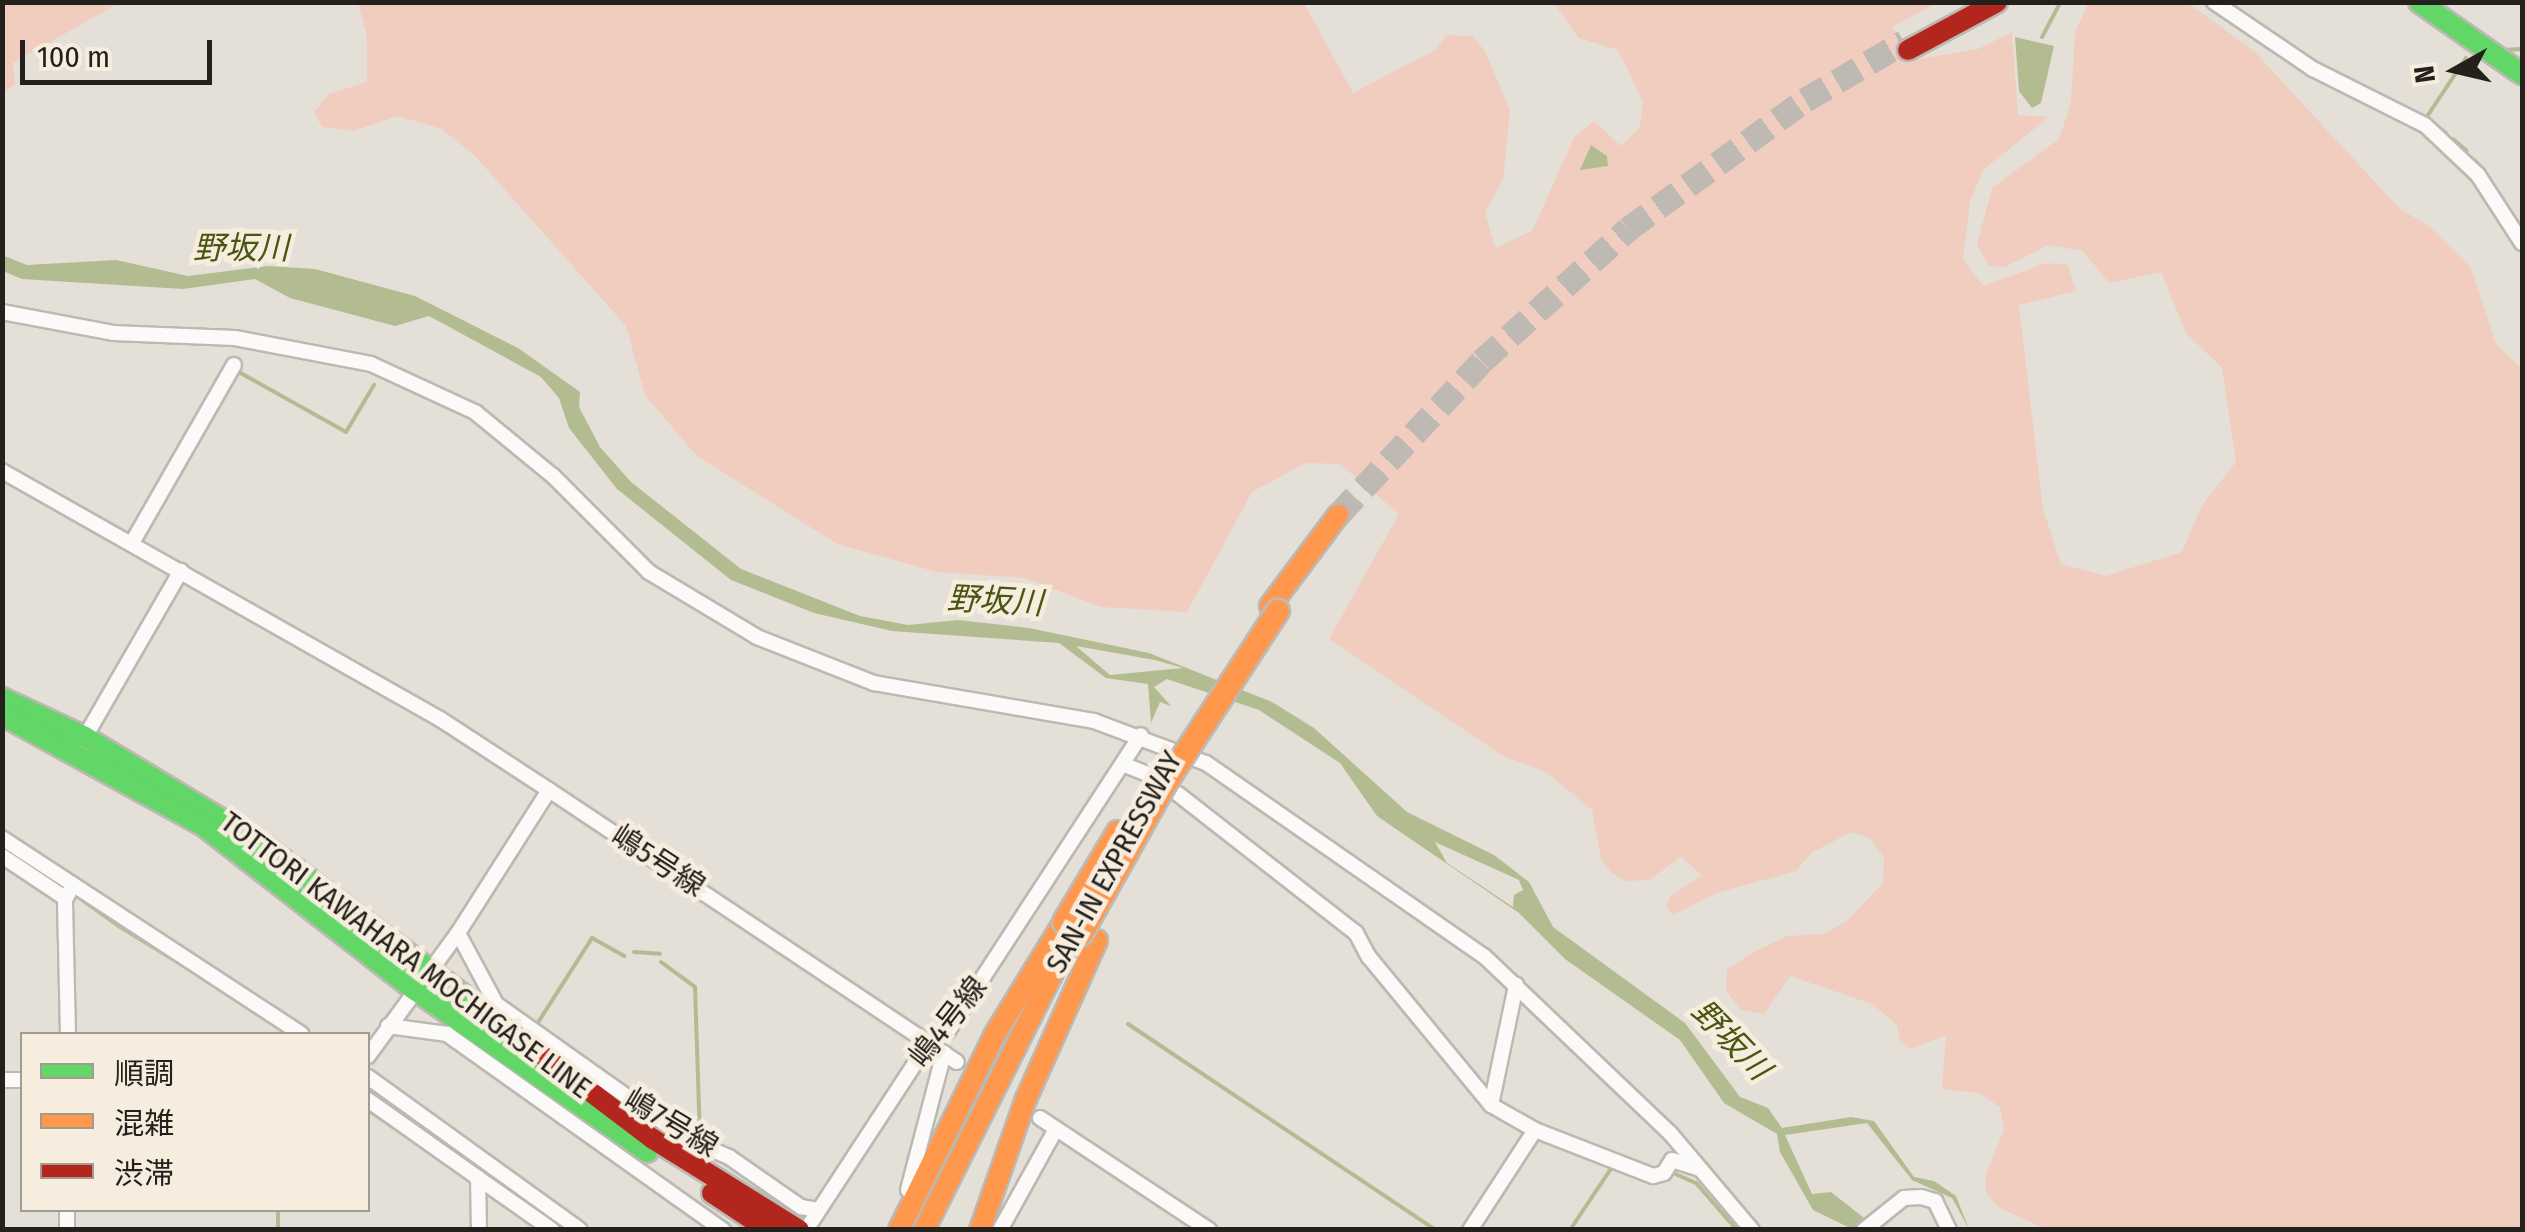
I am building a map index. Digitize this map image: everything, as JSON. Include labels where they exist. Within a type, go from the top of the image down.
[{"type":"main road","points":[[1906,46],[1973,8],[1997,2]]},
{"type":"main road","points":[[2419,2],[2522,74]]},
{"type":"main road","points":[[898,1230],[995,1034],[1079,932],[1228,676],[1274,608],[1343,519]]},
{"type":"main road","points":[[980,1230],[1079,932],[1186,723],[1228,676]]},
{"type":"main road","name":"TOTTORI KAWAHARA MOCHIGASE LINE","points":[[2,698],[85,738],[264,845],[562,1097],[768,1230]]},
{"type":"main road","name":"TOTTORI KAWAHARA MOCHIGASE LINE","points":[[2,715],[204,826],[422,982],[653,1139],[802,1230]]},
{"type":"main road","points":[[2,722],[38,733]]},
{"type":"main road","name":"SAN-IN EXPRESSWAY","points":[[924,1230],[1079,932]]},
{"type":"main road","name":"SAN-IN EXPRESSWAY","points":[[932,1230],[1079,932]]},
{"type":"street","points":[[2214,2],[2313,69],[2425,125],[2478,175],[2522,243]]},
{"type":"street","points":[[2,312],[114,333],[235,338],[371,364],[476,412],[553,476],[648,572],[744,630],[874,683],[1141,735],[1206,763],[1296,821],[1516,985],[1700,1169],[1752,1230]]},
{"type":"street","points":[[132,543],[234,365]]},
{"type":"street","name":"嶋5号線","points":[[2,471],[181,571],[549,790],[945,1054]]},
{"type":"street","points":[[85,738],[181,571]]},
{"type":"street","name":"嶋4号線","points":[[802,1230],[923,1051],[945,1054],[1141,735]]},
{"type":"street","points":[[1125,764],[1146,774]]},
{"type":"street","points":[[370,1053],[458,933],[549,790]]},
{"type":"street","points":[[1178,794],[1356,933],[1369,957],[1491,1105],[1535,1130],[1653,1176],[1664,1173],[1672,1160],[1700,1169]]},
{"type":"street","points":[[2,838],[69,892]]},
{"type":"street","points":[[2,856],[69,892],[299,1032]]},
{"type":"street","points":[[68,1032],[69,892]]},
{"type":"street","name":"嶋7号線","points":[[458,933],[496,1004],[687,1139],[729,1156],[801,1206],[818,1210]]},
{"type":"street","points":[[1491,1105],[1516,985]]},
{"type":"street","points":[[388,1026],[448,1034],[723,1230]]},
{"type":"street","points":[[898,1230],[945,1054]]},
{"type":"street","points":[[370,1079],[580,1230]]},
{"type":"street","points":[[370,1101],[552,1230]]},
{"type":"street","points":[[1040,1118],[1208,1230]]},
{"type":"street","points":[[1000,1230],[1056,1129]]},
{"type":"street","points":[[1470,1230],[1535,1130]]},
{"type":"street","points":[[478,1178],[479,1230]]},
{"type":"street","points":[[1864,1230],[1904,1198],[1920,1197],[1935,1201],[1949,1230]]},
{"type":"shaded area","points":[[3,2],[119,3],[13,63],[15,84],[3,94]]},
{"type":"shaded area","points":[[358,3],[1304,3],[1353,93],[1435,50],[1447,35],[1472,36],[1485,51],[1510,110],[1503,180],[1485,212],[1495,248],[1532,231],[1575,136],[1594,121],[1621,146],[1640,127],[1643,101],[1618,50],[1579,38],[1554,3],[1937,3],[1892,27],[1912,60],[1978,49],[2012,32],[2018,115],[2049,117],[1983,170],[1970,202],[1963,259],[1983,286],[2046,263],[2068,265],[2076,291],[2019,305],[2043,509],[2061,564],[2106,576],[2182,552],[2202,505],[2236,462],[2222,368],[2186,333],[2161,272],[2109,283],[2083,251],[2048,245],[2005,267],[1989,266],[1977,245],[1992,188],[2059,139],[2071,103],[2075,33],[2088,3],[2188,3],[2254,51],[2400,209],[2429,226],[2471,268],[2496,344],[2522,369],[2522,1229],[2048,1230],[1998,1207],[1986,1192],[1986,1173],[2004,1130],[2000,1107],[1979,1093],[1942,1089],[1946,1035],[1910,1049],[1900,1041],[1897,1025],[1872,1004],[1790,976],[1764,1014],[1741,1010],[1726,990],[1727,969],[1787,936],[1824,934],[1847,921],[1883,883],[1884,858],[1870,838],[1851,832],[1811,853],[1796,871],[1716,893],[1673,915],[1666,906],[1671,896],[1702,875],[1681,857],[1649,880],[1625,881],[1611,872],[1601,859],[1592,810],[1546,772],[1503,756],[1329,639],[1399,514],[1340,464],[1306,463],[1252,492],[1187,612],[1101,607],[1024,578],[937,572],[837,544],[696,455],[645,395],[626,326],[475,156],[442,129],[398,116],[353,131],[322,127],[314,112],[329,94],[367,82],[367,37]]},
{"type":"shaded area","points":[[2015,37],[2054,46],[2041,103],[2032,108],[2019,91]]},
{"type":"shaded area","points":[[1591,145],[1607,156],[1608,166],[1580,170]]},
{"type":"shaded area","points":[[2,255],[27,265],[116,260],[188,276],[268,266],[315,269],[415,296],[518,348],[580,392],[579,407],[600,447],[631,482],[741,569],[860,616],[908,625],[958,620],[1029,628],[1149,653],[1272,702],[1314,728],[1407,812],[1494,855],[1529,882],[1553,927],[1685,1023],[1740,1097],[1768,1108],[1782,1128],[1851,1117],[1874,1121],[1914,1177],[1934,1181],[1956,1196],[1969,1229],[1952,1198],[1912,1180],[1867,1123],[1785,1135],[1812,1194],[1831,1192],[1878,1229],[1852,1229],[1813,1210],[1780,1152],[1777,1134],[1724,1103],[1680,1040],[1565,959],[1519,913],[1377,816],[1340,763],[1259,710],[1167,679],[1154,687],[1171,706],[1160,702],[1151,723],[1148,684],[1106,678],[1059,643],[892,631],[814,613],[731,580],[617,489],[569,428],[559,398],[541,377],[429,316],[395,326],[290,298],[255,279],[183,289],[22,279],[3,271]],"holes":[[[1076,646],[1155,660],[1183,668],[1110,675]],[[1435,842],[1519,880],[1523,890],[1514,895],[1513,907],[1447,863]]]},
{"type":"shaded area","points":[[2,845],[288,1032],[288,1032],[118,928]]},
{"type":"shaded area","points":[[370,1084],[576,1229],[561,1229],[370,1096]]},
{"type":"waterway","points":[[2042,37],[2061,2]]},
{"type":"waterway","points":[[2503,50],[2522,49]]},
{"type":"waterway","points":[[2446,133],[2426,118],[2466,58]]},
{"type":"waterway","points":[[2453,139],[2467,151]]},
{"type":"waterway","points":[[2474,160],[2478,164]]},
{"type":"waterway","points":[[237,371],[346,432],[374,385]]},
{"type":"waterway","points":[[713,891],[930,1035]]},
{"type":"waterway","points":[[528,1019],[537,1024],[592,938],[624,956]]},
{"type":"waterway","points":[[634,952],[660,954]]},
{"type":"waterway","points":[[661,962],[695,987],[700,1136],[711,1142]]},
{"type":"waterway","points":[[1128,1024],[1436,1230]]},
{"type":"waterway","points":[[370,1111],[443,1161]]},
{"type":"waterway","points":[[1584,1142],[1617,1155]]},
{"type":"waterway","points":[[1570,1230],[1612,1167]]},
{"type":"waterway","points":[[1671,1172],[1696,1183],[1737,1230]]},
{"type":"waterway","points":[[278,1212],[278,1230]]},
{"type":"tunnel","points":[[1338,515],[1482,361],[1628,229],[1805,100],[1904,42]]},
{"type":"traffic: fast","points":[[2419,2],[2522,74]]},
{"type":"traffic: fast","points":[[2,698],[85,737],[264,845],[525,1042]]},
{"type":"traffic: fast","points":[[2,715],[204,826],[415,990],[647,1152]]},
{"type":"traffic: slow","points":[[1270,606],[1338,515]]},
{"type":"traffic: slow","points":[[1081,934],[1167,781],[1278,611]]},
{"type":"traffic: slow","points":[[1064,922],[1118,832]]},
{"type":"traffic: slow","points":[[899,1230],[995,1034],[1064,922]]},
{"type":"traffic: slow","points":[[980,1230],[1026,1099],[1097,940]]},
{"type":"traffic: slow","points":[[924,1230],[1063,952]]},
{"type":"traffic: jam","points":[[1908,50],[1997,2]]},
{"type":"traffic: jam","points":[[525,1042],[653,1139],[799,1230]]},
{"type":"traffic: jam","points":[[712,1193],[768,1230]]},
{"type":"water label","name":"野坂川","points":[[241,248]]},
{"type":"water label","name":"野坂川","points":[[995,601]]},
{"type":"water label","name":"野坂川","points":[[1731,1040]]}]
